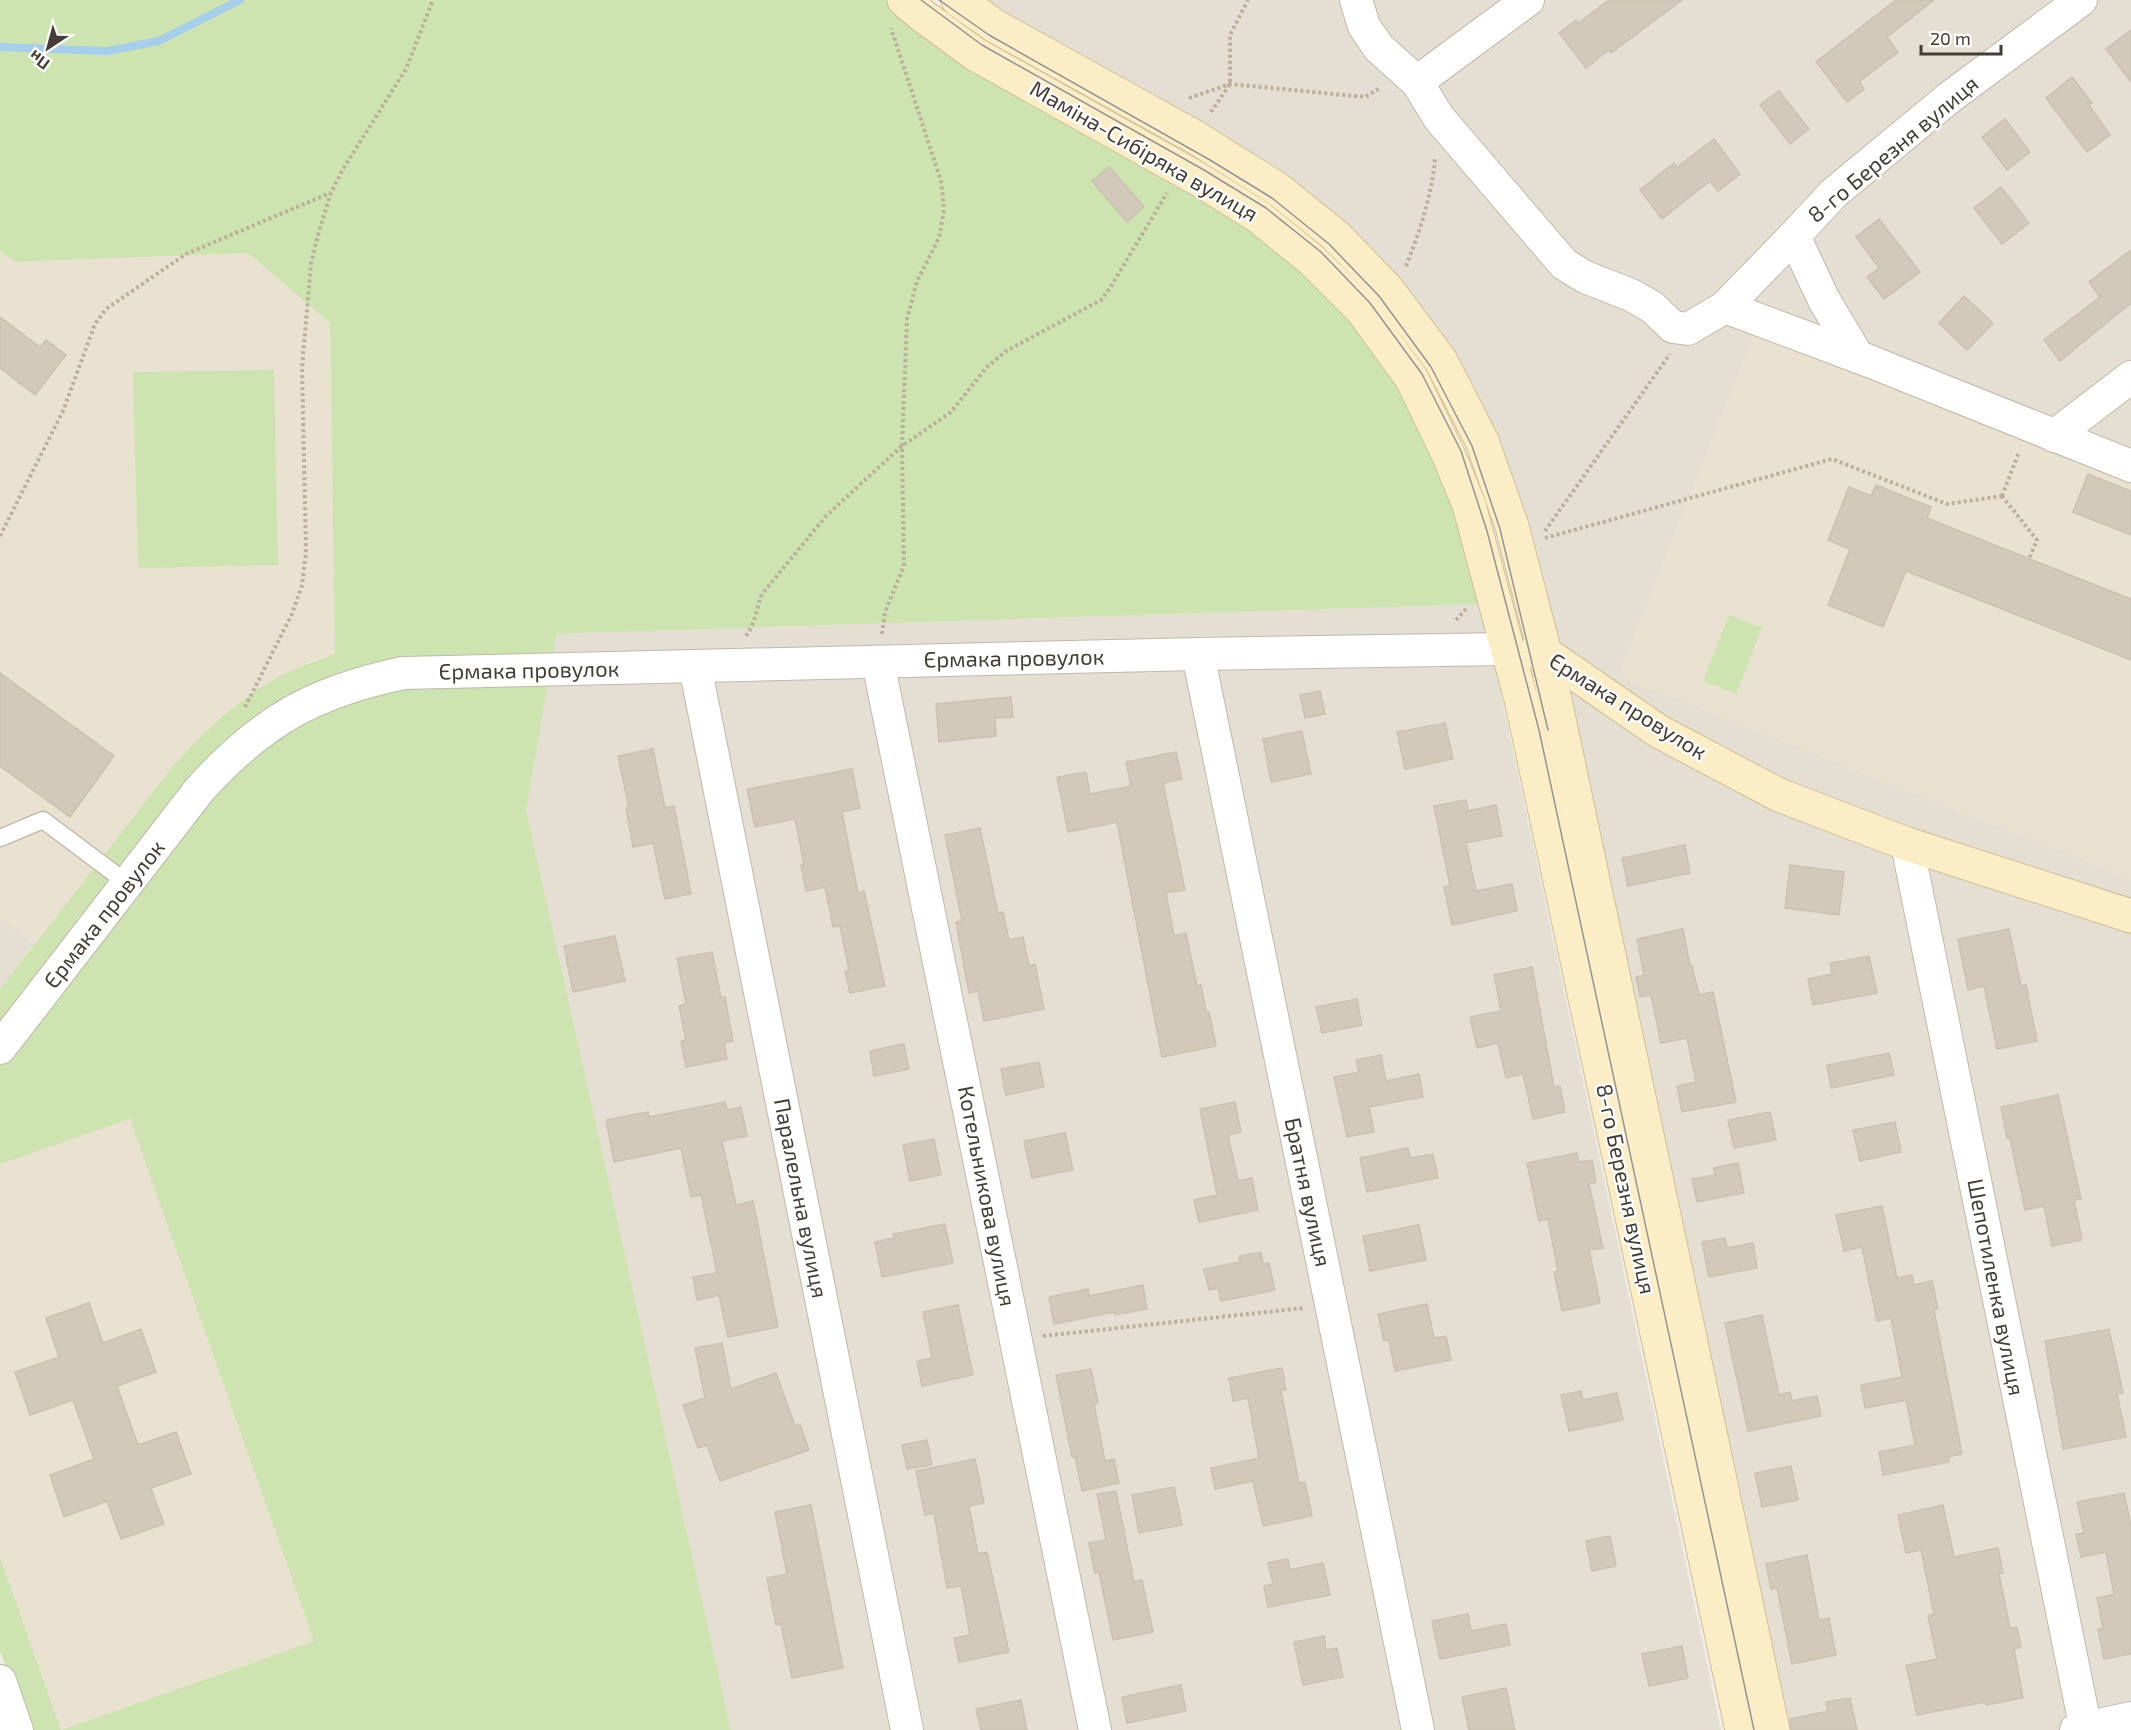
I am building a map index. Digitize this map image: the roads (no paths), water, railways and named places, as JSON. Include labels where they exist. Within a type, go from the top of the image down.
[{"type":"main road","name":"Маміна-Сибіряка вулиця","points":[[958,0],[995,26],[1195,137],[1279,190],[1336,236],[1388,289],[1441,361],[1482,441],[1512,526],[1545,653]]},
{"type":"main road","name":"Маміна-Сибіряка вулиця","points":[[897,11],[923,16],[975,54],[1181,170],[1259,217],[1313,261],[1362,310],[1412,379],[1449,456],[1469,505],[1506,649]]},
{"type":"main road","name":"Єрмака провулок","points":[[1506,649],[1545,653],[1668,736],[1779,795],[1907,844],[2131,916]]},
{"type":"main road","name":"8-го Березня вулиця","points":[[1506,649],[1521,699],[1742,1730]]},
{"type":"main road","name":"8-го Березня вулиця","points":[[1545,653],[1773,1730]]},
{"type":"street","points":[[1356,0],[1364,26],[1379,48],[1418,82],[1528,0]]},
{"type":"street","name":"8-го Березня вулиця","points":[[1418,82],[1439,118],[1564,264],[1586,277],[1631,295],[1652,307],[1673,327],[1688,329],[1725,308],[1834,193],[1950,97],[2081,0]]},
{"type":"street","name":"8-го Березня вулиця","points":[[1794,236],[1824,300],[1858,357]]},
{"type":"street","points":[[1725,308],[1858,357],[2131,466]]},
{"type":"street","points":[[2042,431],[2131,376]]},
{"type":"street","name":"Єрмака провулок","points":[[0,1048],[200,789],[227,759],[282,717],[326,694],[364,681],[402,673],[1506,649]]},
{"type":"street","name":"Братня вулиця","points":[[1198,654],[1418,1730]]},
{"type":"street","name":"Котельникова вулиця","points":[[878,662],[1095,1730]]},
{"type":"street","name":"Паралельна вулиця","points":[[710,666],[907,1730]]},
{"type":"street","name":"Шепотиленка вулиця","points":[[1907,844],[2083,1729]]},
{"type":"street","points":[[0,1681],[17,1730]]},
{"type":"street","points":[[2083,1729],[2131,1718]]},
{"type":"lane","points":[[0,838],[43,820],[128,884]]},
{"type":"waterway","points":[[0,47],[107,51],[159,41],[240,0]]},
{"type":"tram line","points":[[921,0],[982,45],[1204,170],[1266,208],[1321,252],[1370,303],[1422,374],[1461,451],[1487,531],[1539,730],[1754,1730]]},
{"type":"tram line","points":[[939,0],[989,35],[1210,160],[1272,198],[1329,244],[1379,296],[1431,367],[1472,446],[1500,529],[1548,730]]}]
